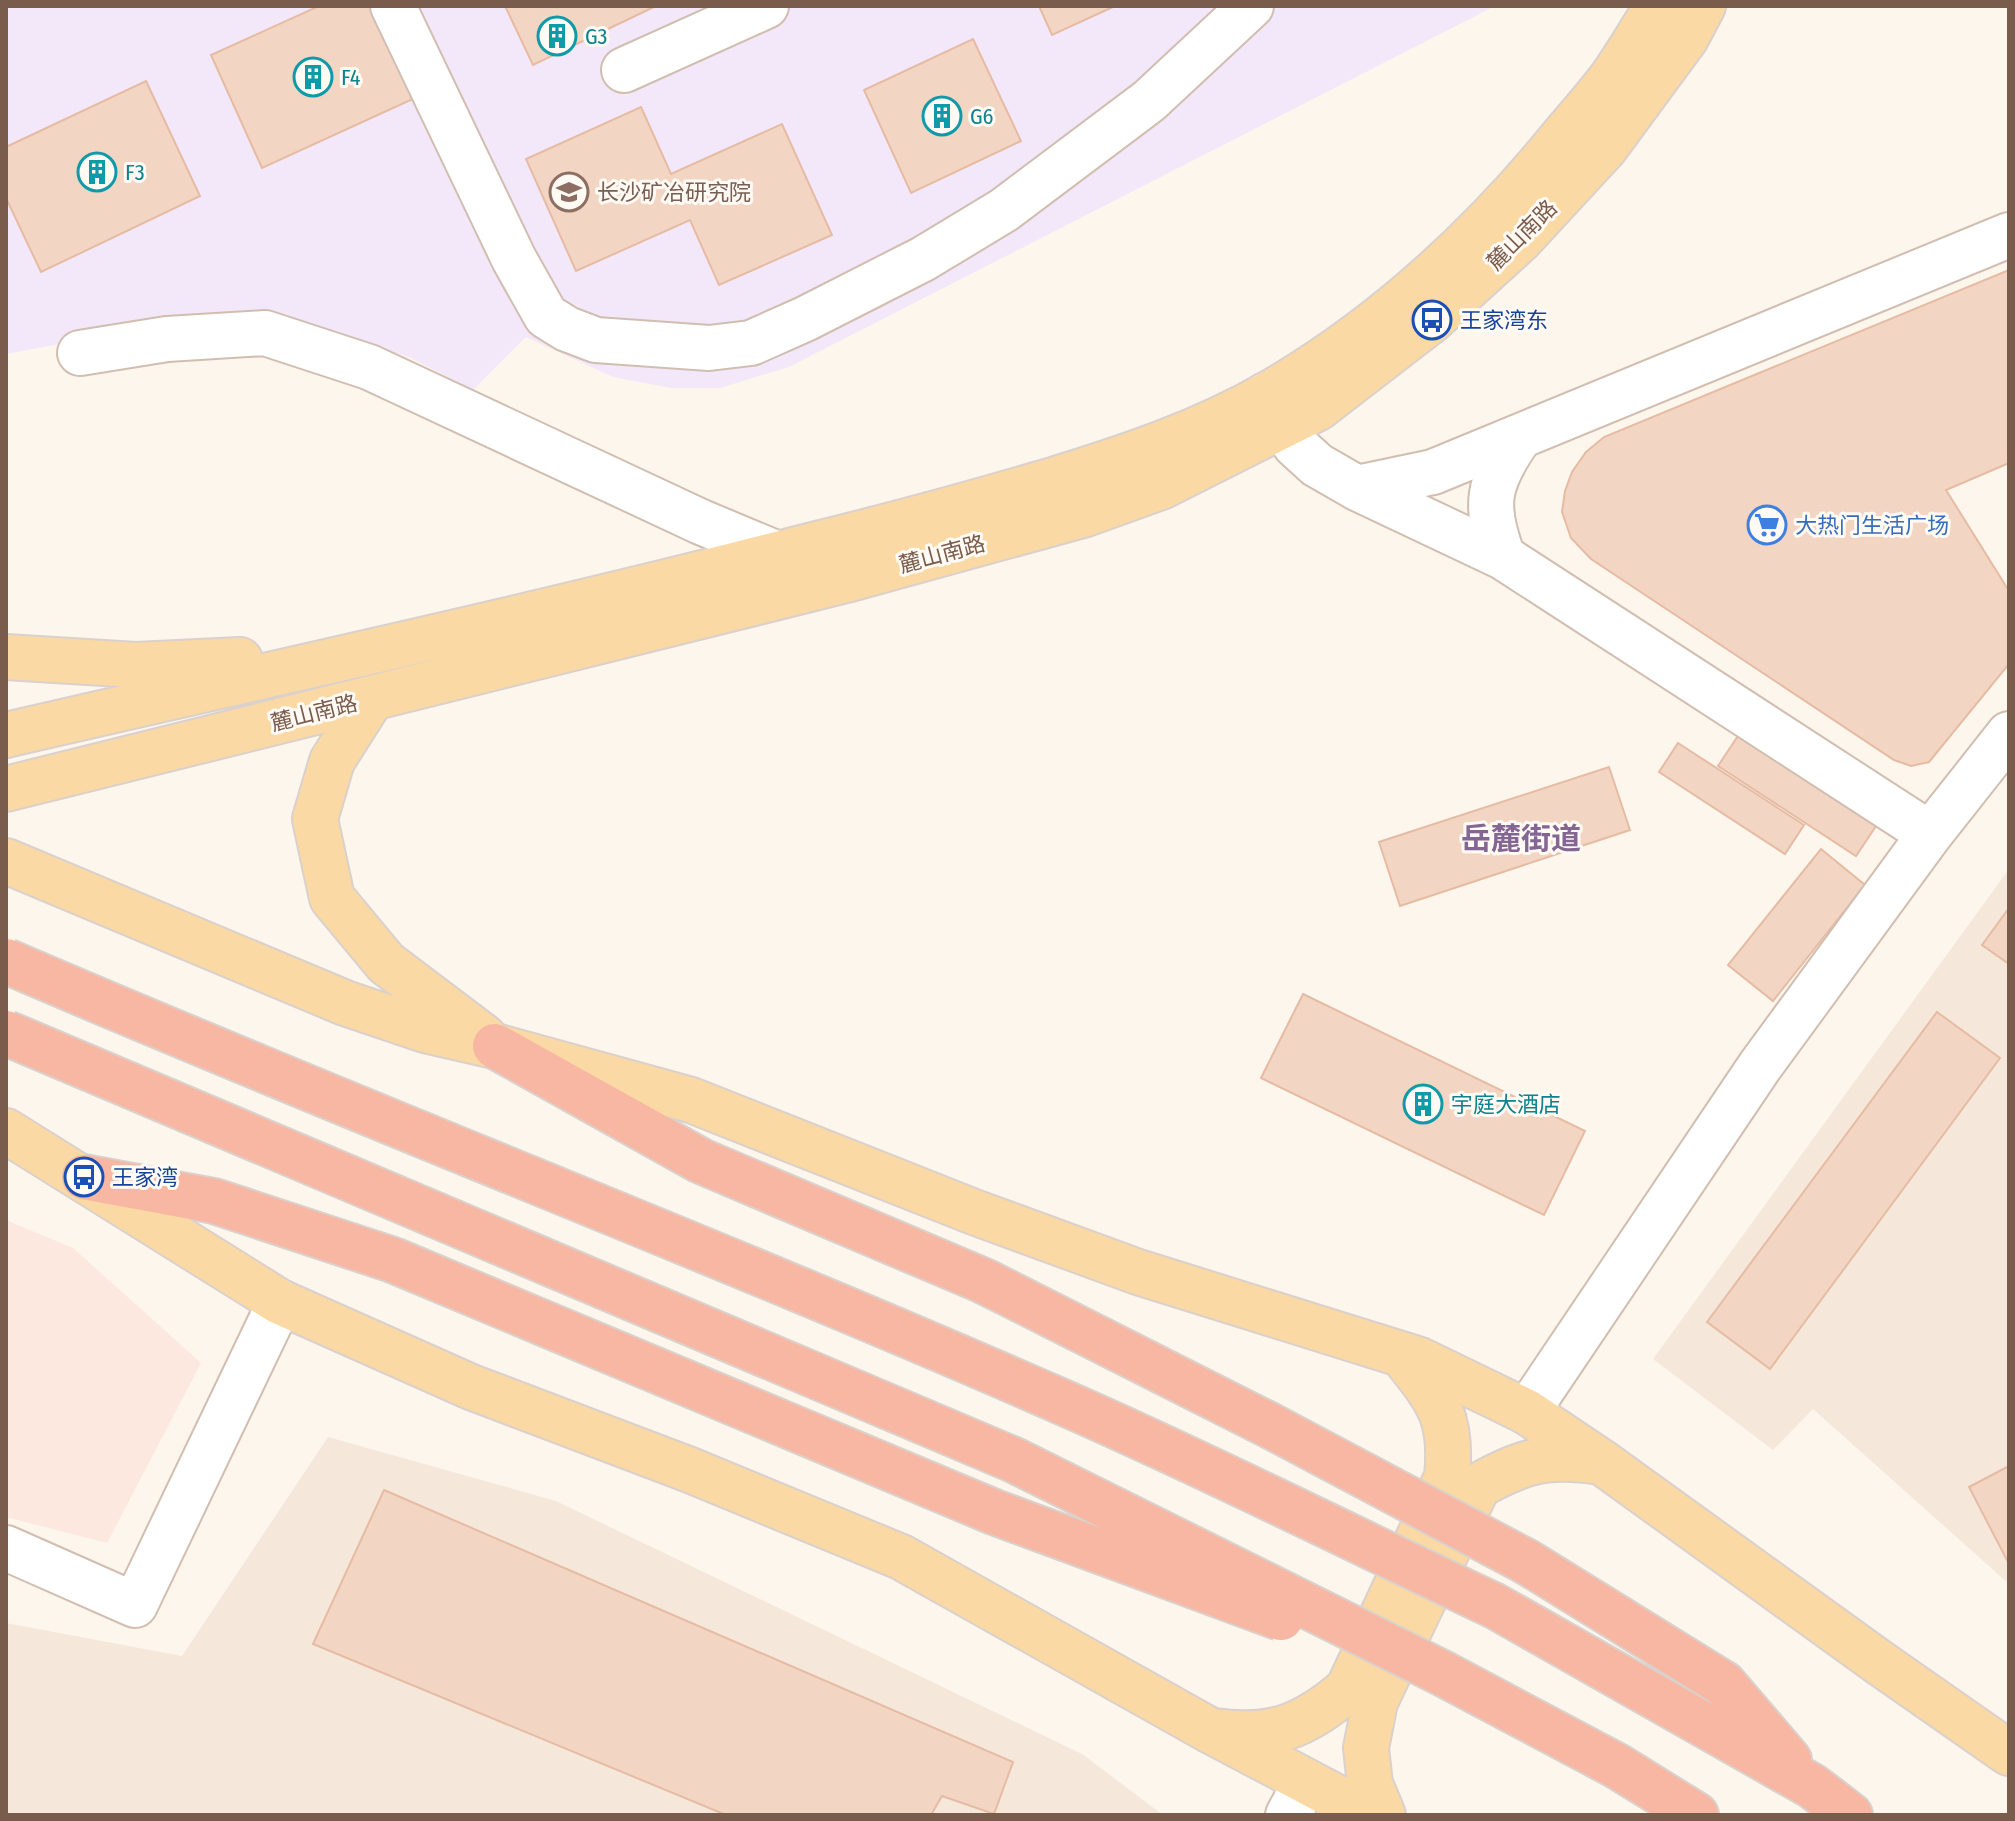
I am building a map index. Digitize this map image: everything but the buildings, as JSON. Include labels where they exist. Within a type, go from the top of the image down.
[{"type":"highway","points":[[6,961],[142,1020],[654,1228],[1063,1402],[1495,1606],[1812,1786],[1850,1815]]},
{"type":"highway","points":[[6,1033],[1014,1460],[1442,1673],[1617,1766],[1696,1815]]},
{"type":"highway","points":[[495,1046],[701,1161],[984,1281],[1267,1424],[1527,1562],[1724,1684],[1812,1786]]},
{"type":"highway","points":[[84,1177],[214,1201],[393,1260],[994,1512],[1232,1601],[1442,1673]]},
{"type":"main road","name":"麓山南路","points":[[6,789],[846,580],[1086,514],[1161,487],[1275,410],[1305,371],[1381,318],[1457,254],[1534,172],[1610,80],[1657,6]]},
{"type":"main road","name":"麓山南路","points":[[6,735],[776,555],[997,497],[1275,410],[1318,408],[1432,320],[1520,240],[1605,148],[1686,38],[1703,6]]},
{"type":"main road","points":[[6,657],[136,665],[358,654]]},
{"type":"main road","points":[[372,698],[332,761],[315,819],[332,898],[386,963],[495,1046]]},
{"type":"main road","points":[[6,861],[345,1003],[425,1030],[691,1100],[974,1212],[1138,1272],[1420,1360],[1527,1412],[2009,1753]]},
{"type":"main road","points":[[6,1131],[280,1302],[471,1387],[690,1470],[901,1557],[1211,1731],[1297,1798],[1370,1815]]},
{"type":"main road","points":[[6,1156],[84,1177]]},
{"type":"main road","points":[[1211,1731],[1248,1736],[1289,1726],[1321,1712],[1348,1689],[1447,1477],[1450,1445],[1443,1412],[1402,1355]]},
{"type":"main road","points":[[1383,1815],[1370,1784],[1366,1748],[1375,1702],[1478,1486],[1512,1467],[1547,1459],[1603,1463]]},
{"type":"street","points":[[393,6],[514,259],[546,316],[567,329],[596,340],[709,348],[751,343],[805,319],[923,259],[1004,210],[1149,101],[1251,6]]},
{"type":"street","points":[[624,70],[766,6]]},
{"type":"street","points":[[1357,488],[1433,472],[2009,235]]},
{"type":"street","points":[[80,353],[167,339],[265,333],[369,367],[776,555],[846,580]]},
{"type":"street","points":[[1275,410],[1295,445],[1317,465],[1357,488],[1503,557],[1930,834]]},
{"type":"street","points":[[1503,557],[1492,528],[1490,498],[1499,467],[1519,438]]},
{"type":"street","points":[[1527,1412],[1760,1066],[1930,834],[2009,734]]},
{"type":"street","points":[[6,1548],[135,1605],[280,1302]]},
{"type":"shaded area","name":"长沙矿冶研究院","points":[[6,6],[1495,6],[789,367],[720,388],[671,388],[613,377],[526,337],[473,390],[409,357],[333,332],[177,322],[6,354]]},
{"type":"shaded area","points":[[2009,869],[2009,1584],[1813,1409],[1773,1450],[1653,1359]]},
{"type":"shaded area","points":[[6,1220],[73,1248],[201,1363],[107,1543],[6,1517]]},
{"type":"shaded area","points":[[328,1437],[556,1501],[1082,1754],[1163,1815],[6,1815],[6,1623],[182,1656]]},
{"type":"place","name":"G3","points":[[557,36]]},
{"type":"place","name":"F4","points":[[313,77]]},
{"type":"place","name":"G6","points":[[942,116]]},
{"type":"place","name":"F3","points":[[97,172]]},
{"type":"place","name":"长沙矿冶研究院","points":[[569,192]]},
{"type":"place","name":"王家湾东","points":[[1432,320]]},
{"type":"place","name":"大热门生活广场","points":[[1767,525]]},
{"type":"place","name":"宇庭大酒店","points":[[1423,1104]]},
{"type":"place","name":"王家湾","points":[[84,1177]]},
{"type":"district","name":"岳麓街道","points":[[1521,839]]}]
